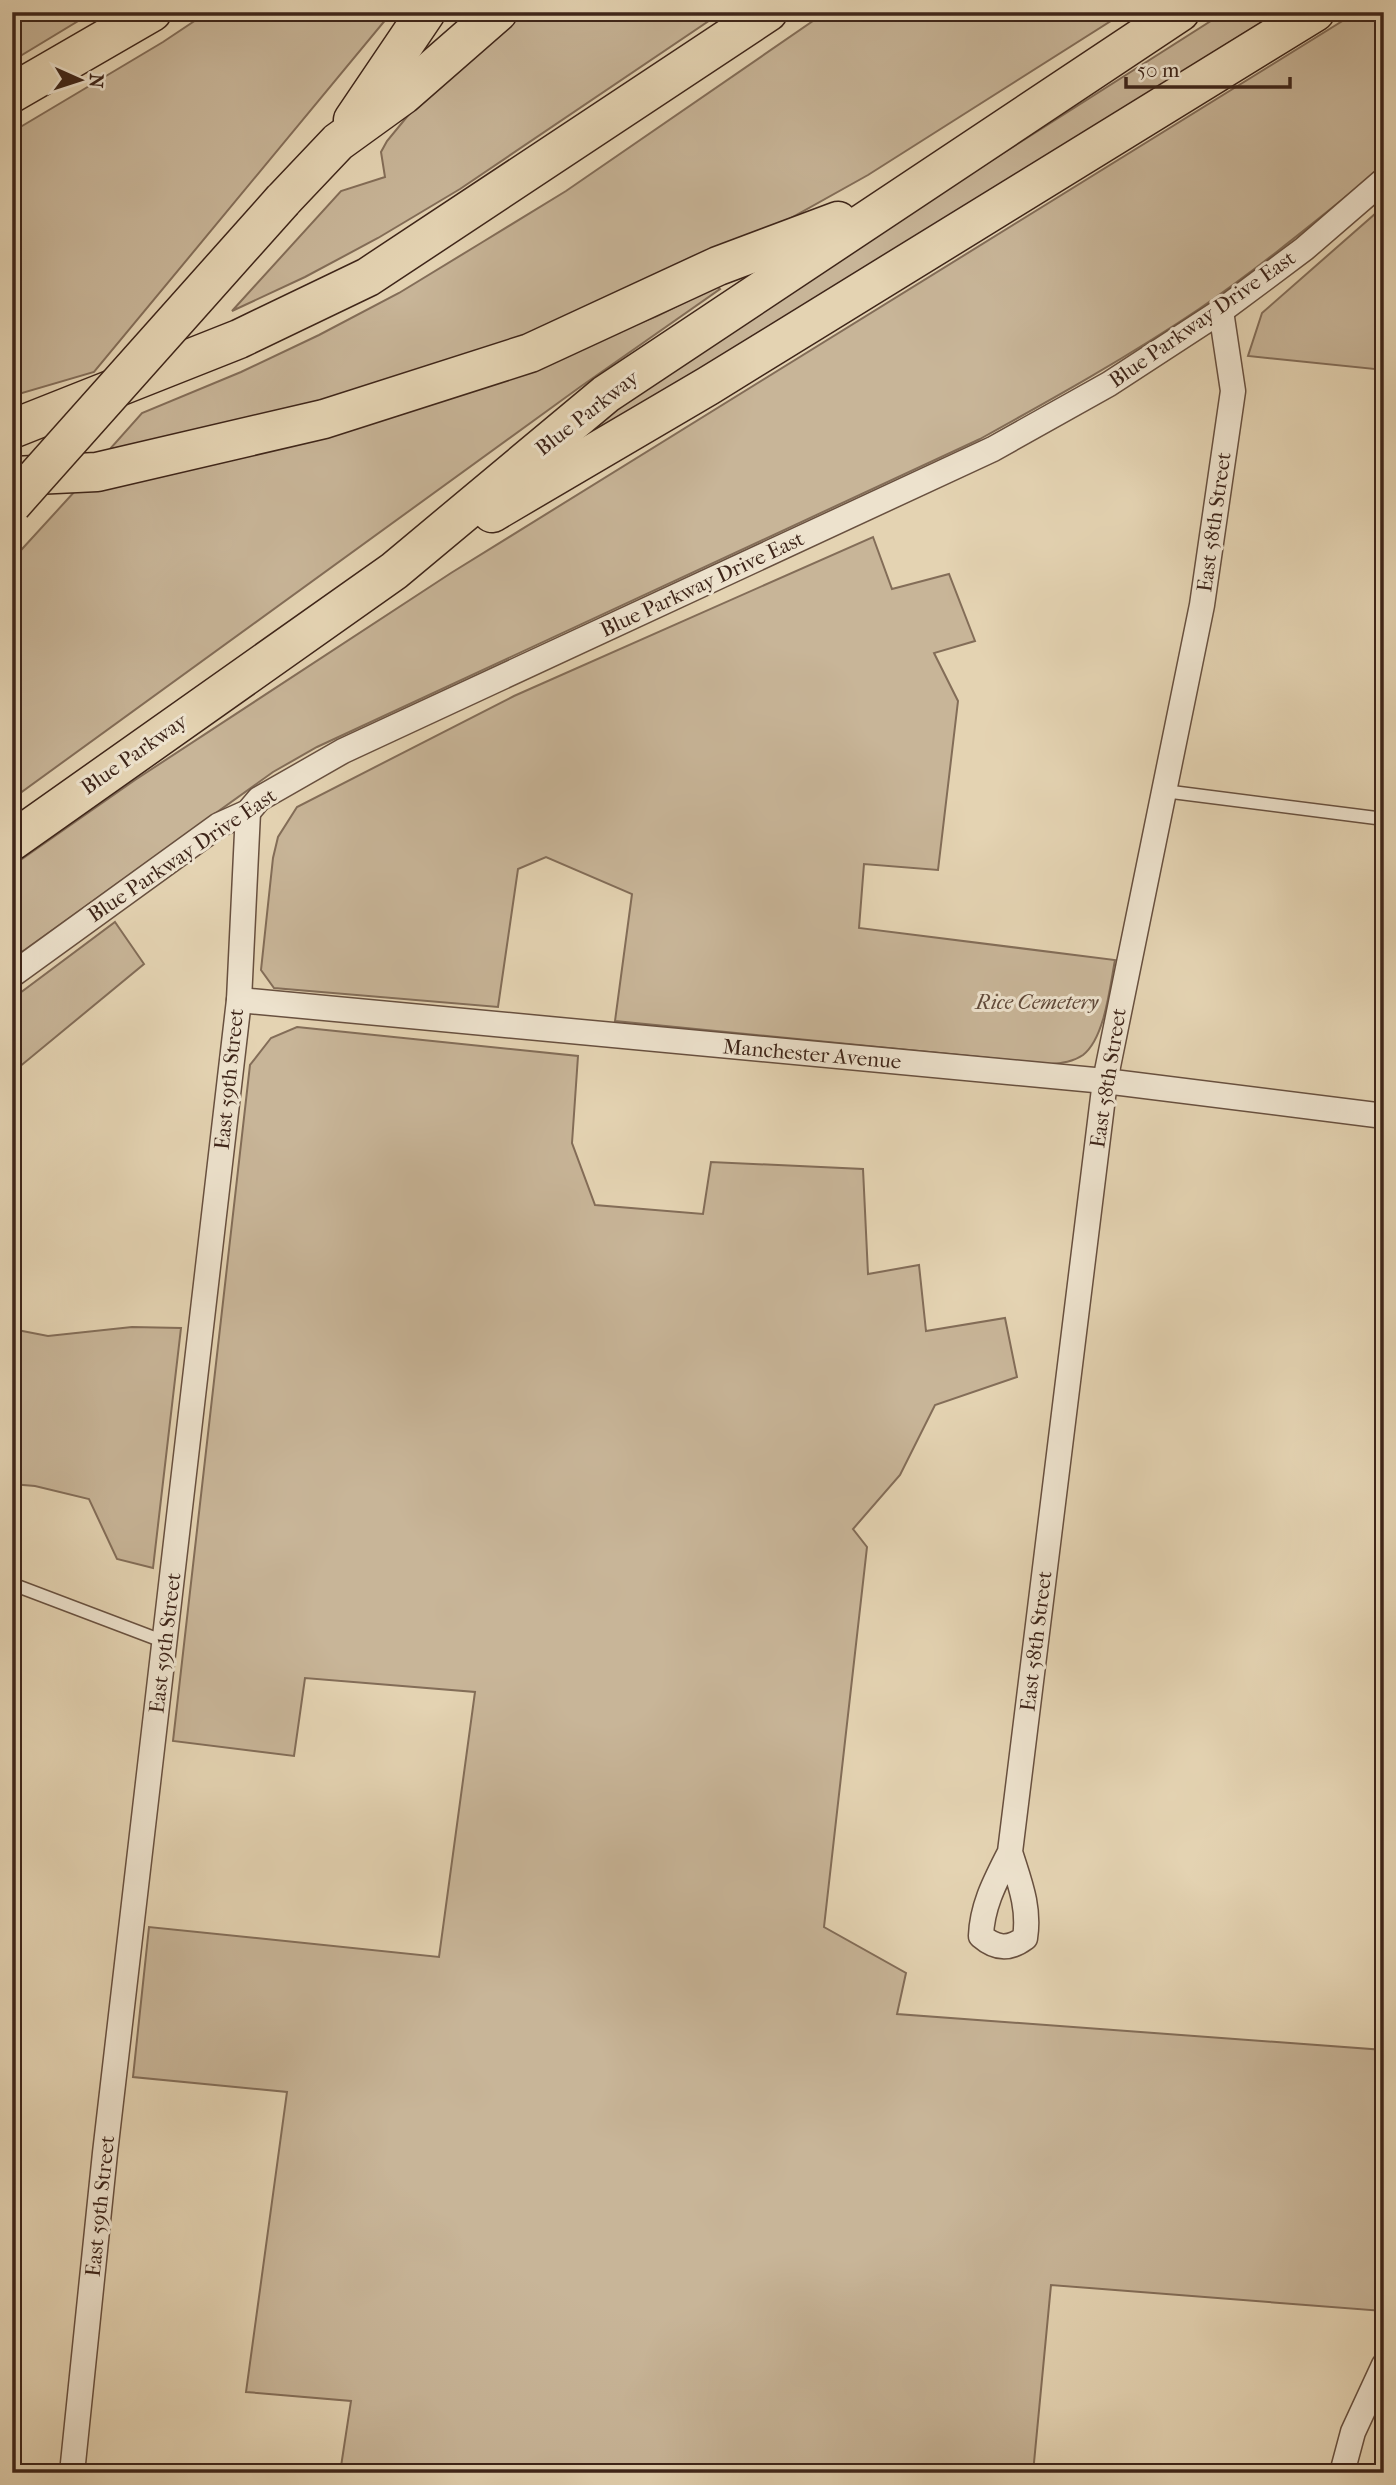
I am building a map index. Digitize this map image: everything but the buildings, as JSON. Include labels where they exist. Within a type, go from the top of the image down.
[{"type":"highway","points":[[12,93],[152,12]]},
{"type":"highway","points":[[12,503],[338,142],[426,12]]},
{"type":"highway","points":[[338,142],[403,94],[498,12]]},
{"type":"highway","points":[[12,429],[240,339],[368,277],[768,12]]},
{"type":"highway","name":"Blue Parkway","points":[[12,841],[394,572],[606,394],[1180,12]]},
{"type":"highway","points":[[394,572],[720,379],[1315,12]]},
{"type":"highway","points":[[12,476],[97,472],[324,419],[530,353],[718,266],[903,196]]},
{"type":"street","name":"Blue Parkway Drive East","points":[[12,975],[179,852],[219,825],[248,812],[259,799],[343,751],[993,449],[1109,384],[1222,311],[1304,249],[1384,180]]},
{"type":"street","name":"East 58th Street","points":[[1010,1852],[1105,1081],[1202,605],[1233,391],[1222,311]]},
{"type":"street","name":"East 59th Street","points":[[72,2473],[105,2153],[239,1000],[248,812]]},
{"type":"street","name":"Manchester Avenue","points":[[239,1000],[1105,1081],[1384,1116]]},
{"type":"street","points":[[1342,2473],[1353,2432],[1384,2365]]},
{"type":"lane","points":[[1164,791],[1384,819]]},
{"type":"lane","points":[[12,1584],[165,1642]]},
{"type":"green space","points":[[12,12],[93,12],[12,61]]},
{"type":"green space","points":[[208,12],[392,12],[94,372],[12,396],[12,132]]},
{"type":"green space","points":[[523,12],[722,12],[460,189],[378,238],[305,277],[232,311],[341,191],[385,177],[381,152],[415,107]]},
{"type":"green space","points":[[826,12],[1125,12],[868,175],[789,219],[619,299],[526,336],[302,407],[109,450],[142,413],[241,372],[319,335],[399,293],[481,243],[566,191]]},
{"type":"green space","points":[[1225,12],[1278,12],[504,498],[617,408],[953,185]]},
{"type":"green space","points":[[1357,12],[1384,12],[1384,166],[1223,292],[1118,360],[980,439],[317,747],[273,772],[12,959],[12,866],[135,780],[451,573]]},
{"type":"green space","points":[[1384,206],[1384,370],[1248,356],[1262,313]]},
{"type":"green space","points":[[717,286],[720,289],[580,387],[12,799],[12,560],[76,490],[533,366],[657,316]]},
{"type":"green space","name":"Rice Cemetery","points":[[873,537],[892,589],[949,574],[975,641],[934,653],[958,701],[938,870],[864,864],[859,928],[1115,960],[1097,1037],[1083,1055],[1071,1061],[1051,1064],[615,1021],[632,894],[546,857],[518,869],[498,1007],[274,988],[261,970],[273,858],[278,837],[297,807],[514,696]]},
{"type":"green space","points":[[115,922],[144,964],[12,1073],[12,999]]},
{"type":"green space","points":[[297,1027],[578,1056],[572,1143],[595,1205],[703,1214],[711,1162],[863,1169],[868,1274],[919,1265],[926,1331],[1005,1318],[1017,1377],[935,1405],[900,1475],[853,1529],[867,1547],[824,1927],[906,1973],[897,2014],[1384,2050],[1383,2311],[1051,2285],[1033,2473],[340,2473],[351,2401],[246,2392],[287,2092],[133,2077],[149,1927],[439,1957],[475,1692],[305,1678],[294,1756],[173,1741],[250,1065],[271,1038]]},
{"type":"green space","points":[[132,1327],[181,1328],[153,1568],[117,1559],[89,1499],[35,1486],[12,1484],[12,1329],[48,1336]]}]
